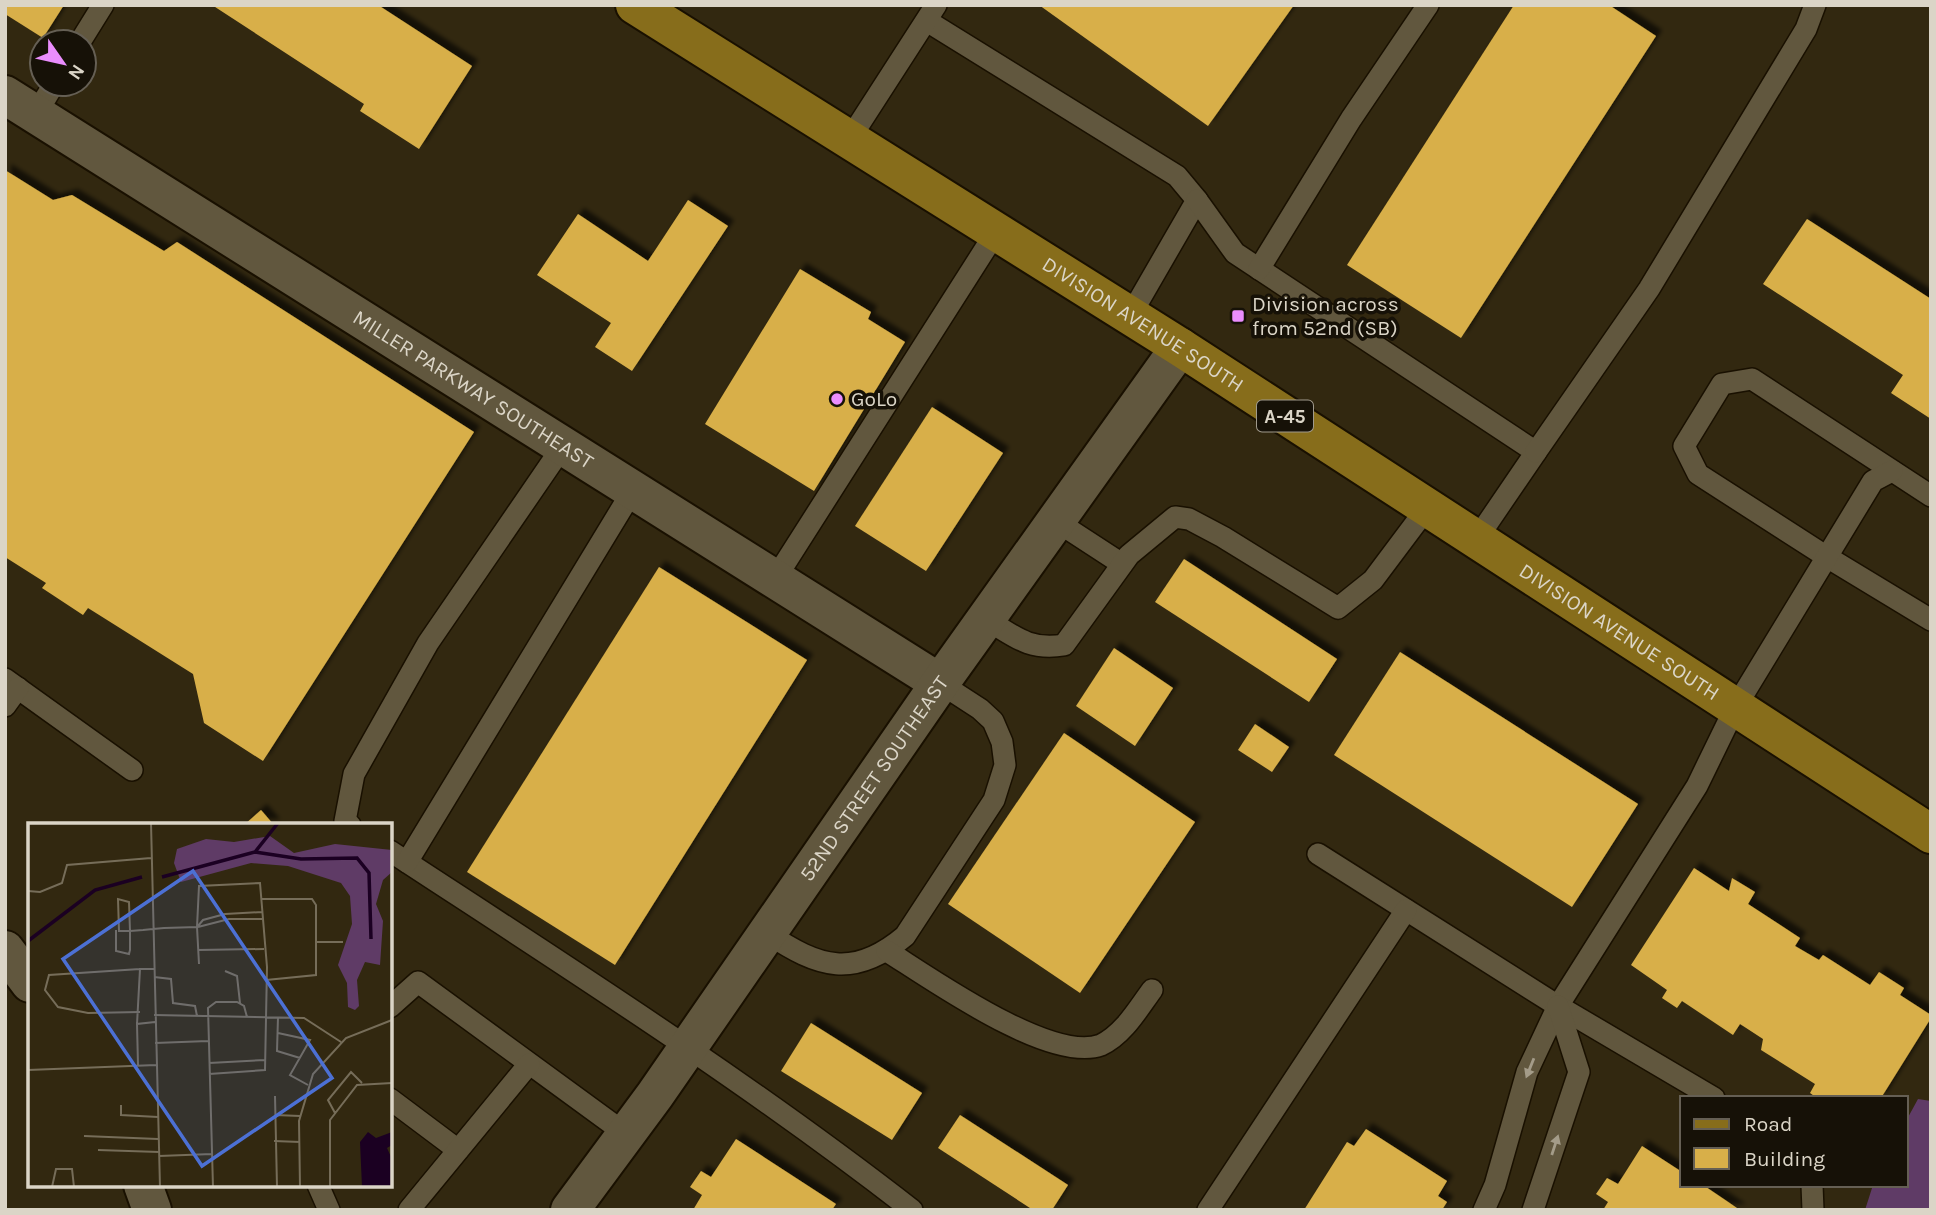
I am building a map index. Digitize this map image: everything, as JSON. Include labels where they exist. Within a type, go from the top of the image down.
[{"type":"main road","name":"DIVISION AVENUE SOUTH","points":[[635,5],[1180,347],[1931,834]]},
{"type":"street","name":"MILLER PARKWAY SOUTHEAST","points":[[32,98],[564,446],[940,683]]},
{"type":"street","name":"52ND STREET SOUTHEAST","points":[[570,1210],[688,1047],[940,683],[1180,347]]},
{"type":"street","points":[[5,950],[28,980]]},
{"type":"street","points":[[144,1187],[152,1210]]},
{"type":"lane","points":[[89,28],[103,5]]},
{"type":"lane","points":[[1259,269],[1351,119],[1428,5]]},
{"type":"lane","points":[[1476,540],[1649,289],[1806,29],[1815,5]]},
{"type":"lane","points":[[849,140],[932,13],[1177,176],[1235,253],[1536,452]]},
{"type":"lane","points":[[1130,316],[1197,200]]},
{"type":"lane","points":[[775,579],[996,232]]},
{"type":"lane","points":[[1931,496],[1752,379],[1722,384],[1684,446],[1698,474],[1931,620]]},
{"type":"lane","points":[[348,823],[345,821],[354,774],[428,643],[564,446]]},
{"type":"lane","points":[[1484,1210],[1494,1185],[1527,1072],[1558,1006],[1697,786],[1735,708],[1874,481],[1892,471]]},
{"type":"lane","points":[[633,489],[399,856],[688,1047],[856,1166],[912,1210]]},
{"type":"lane","points":[[986,619],[1026,643],[1045,648],[1064,645],[1129,555],[1175,517],[1189,519],[1339,608],[1373,580],[1427,508]]},
{"type":"lane","points":[[1056,521],[1122,564]]},
{"type":"lane","points":[[5,706],[11,683],[132,770]]},
{"type":"lane","points":[[767,933],[793,951],[828,963],[848,965],[887,951],[905,936],[995,800],[1005,765],[1002,742],[993,721],[980,709],[940,683]]},
{"type":"lane","points":[[1318,854],[1558,1006],[1711,1096]]},
{"type":"lane","points":[[1208,1210],[1406,910]]},
{"type":"lane","points":[[887,951],[971,1005],[1038,1038],[1072,1047],[1097,1046],[1110,1041],[1130,1021],[1152,990]]},
{"type":"lane","points":[[392,1005],[418,982],[626,1134]]},
{"type":"lane","points":[[1533,1210],[1579,1072],[1558,1006]]},
{"type":"lane","points":[[409,1210],[529,1064]]},
{"type":"lane","points":[[392,1100],[458,1150]]},
{"type":"lane","points":[[319,1187],[330,1210]]},
{"type":"lane","points":[[1812,1187],[1813,1210]]},
{"type":"shaded area","points":[[1918,1099],[1931,1101],[1931,1210],[1865,1210],[1872,1187],[1908,1187],[1908,1117]]},
{"type":"building","points":[[5,5],[64,5],[49,28],[28,29],[5,14]]},
{"type":"building","points":[[212,5],[378,5],[472,66],[419,149],[360,111],[364,104]]},
{"type":"building","points":[[1039,5],[1294,5],[1208,126]]},
{"type":"building","points":[[1514,5],[1609,5],[1656,36],[1461,338],[1347,265]]},
{"type":"building","points":[[5,170],[53,200],[72,195],[164,251],[177,242],[474,432],[263,761],[204,723],[193,674],[88,608],[83,615],[42,588],[46,583],[5,557]]},
{"type":"building","points":[[688,200],[728,226],[632,371],[595,347],[611,323],[537,275],[578,214],[648,261]]},
{"type":"building","points":[[1807,219],[1931,299],[1931,419],[1891,393],[1903,375],[1763,284]]},
{"type":"building","points":[[800,269],[871,312],[868,319],[905,342],[814,491],[705,424]]},
{"type":"building","points":[[932,407],[1003,453],[926,571],[855,526]]},
{"type":"building","points":[[1184,559],[1337,659],[1309,702],[1155,602]]},
{"type":"building","points":[[659,567],[807,660],[615,965],[467,872]]},
{"type":"building","points":[[1114,648],[1173,688],[1135,746],[1076,706]]},
{"type":"building","points":[[1400,652],[1638,804],[1572,907],[1334,755]]},
{"type":"building","points":[[1255,724],[1289,747],[1272,772],[1238,750]]},
{"type":"building","points":[[1064,733],[1195,822],[1080,993],[948,904]]},
{"type":"building","points":[[261,810],[272,823],[246,823]]},
{"type":"building","points":[[1694,868],[1729,891],[1732,878],[1755,892],[1748,904],[1800,938],[1795,946],[1819,960],[1823,955],[1870,985],[1879,972],[1904,988],[1900,995],[1931,1015],[1931,1018],[1882,1096],[1814,1096],[1810,1093],[1815,1084],[1761,1050],[1763,1039],[1740,1024],[1733,1035],[1682,1001],[1677,1008],[1662,998],[1667,990],[1631,965]]},
{"type":"building","points":[[811,1023],[922,1093],[892,1140],[781,1071]]},
{"type":"building","points":[[960,1115],[1068,1185],[1052,1210],[1033,1210],[938,1148]]},
{"type":"building","points":[[1366,1129],[1447,1181],[1438,1196],[1447,1202],[1442,1210],[1304,1210],[1347,1142],[1354,1146]]},
{"type":"building","points":[[736,1139],[836,1204],[832,1210],[693,1210],[702,1195],[690,1187],[701,1171],[711,1177]]},
{"type":"building","points":[[1642,1146],[1680,1171],[1680,1187],[1706,1187],[1740,1210],[1603,1210],[1608,1202],[1596,1194],[1607,1178],[1618,1184]]},
{"type":"place","name":"Division across from 52nd (SB)","points":[[1238,316]]},
{"type":"place","name":"GoLo","points":[[837,399]]}]
